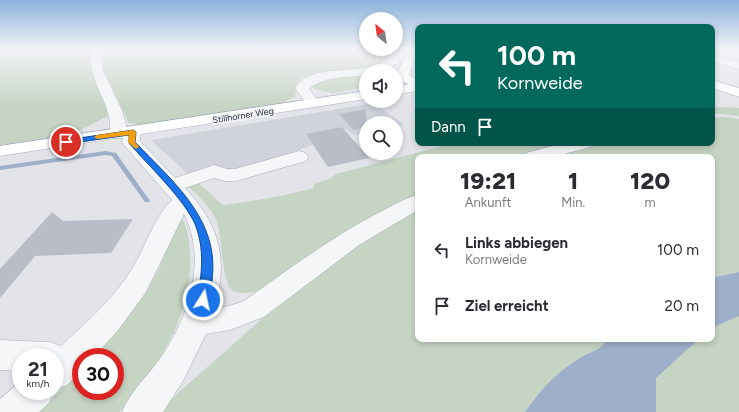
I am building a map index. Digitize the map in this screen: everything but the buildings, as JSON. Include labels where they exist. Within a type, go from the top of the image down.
[{"type":"main road","points":[[715,76],[739,81]]},
{"type":"main road","points":[[715,77],[739,93]]},
{"type":"main road","points":[[403,80],[415,85]]},
{"type":"main road","points":[[403,89],[415,87]]},
{"type":"main road","name":"Stillhorner Weg","points":[[0,151],[126,133],[359,96]]},
{"type":"street","points":[[97,68],[97,72],[118,119],[120,128],[126,133],[131,142],[196,215],[204,236],[206,250],[208,271],[206,291],[197,323],[168,374],[140,412]]},
{"type":"street","points":[[313,103],[302,88],[307,83],[322,76],[378,68]]},
{"type":"street","points":[[544,154],[573,146]]},
{"type":"street","points":[[64,356],[103,324],[136,285],[152,257],[174,210],[177,193],[214,170],[225,175],[236,175],[299,157]]},
{"type":"street","points":[[197,323],[230,318],[254,309],[350,239],[380,220],[415,202]]},
{"type":"street","points":[[0,355],[12,356]]},
{"type":"street","points":[[13,412],[26,400]]},
{"type":"shaded area","points":[[359,105],[359,108],[381,108],[392,116],[359,116],[359,134],[354,135],[342,127],[306,134],[313,145],[242,170],[189,175],[151,140]]},
{"type":"green space","points":[[0,68],[92,68],[110,115],[71,135],[0,145]]},
{"type":"green space","points":[[104,68],[359,68],[359,70],[303,78],[297,83],[295,97],[279,104],[142,125],[129,123]]},
{"type":"green space","points":[[359,73],[359,88],[332,93],[314,89],[312,85],[316,81]]},
{"type":"green space","points":[[715,107],[739,108],[739,116],[715,113]]},
{"type":"green space","points":[[724,117],[739,119],[739,272],[715,277],[715,154],[560,154],[588,146],[715,146],[715,118]]},
{"type":"green space","points":[[443,146],[556,146],[528,154],[415,154],[415,196],[396,205],[259,291],[238,293],[232,290],[226,279],[217,222],[207,206],[186,184],[195,180],[223,205],[280,196],[314,188],[314,184],[331,178],[336,174],[389,160],[403,160],[403,156]]},
{"type":"green space","points":[[415,211],[415,342],[606,342],[594,351],[582,356],[555,377],[537,396],[525,412],[160,412],[178,393],[281,302],[370,236]]},
{"type":"green space","points":[[183,220],[189,242],[189,278],[186,299],[170,340],[147,378],[120,412],[39,412],[51,400],[64,400],[64,386],[72,378],[72,400],[124,400],[124,348],[101,348],[144,295],[162,263],[176,223]]},
{"type":"green space","points":[[739,316],[739,412],[656,412],[656,378],[696,342],[715,342],[715,327]]},
{"type":"water","points":[[739,272],[739,316],[715,327],[715,277]]},
{"type":"water","points":[[696,342],[656,378],[656,412],[525,412],[543,389],[555,377],[582,356],[594,351],[605,343]]},
{"type":"waterway","points":[[0,168],[106,153],[114,154],[147,201]]},
{"type":"slow traffic","points":[[97,137],[133,132],[131,142],[136,147]]},
{"type":"route","points":[[66,142],[133,132],[131,142],[196,215],[204,236],[208,271],[206,291],[203,300]]}]
